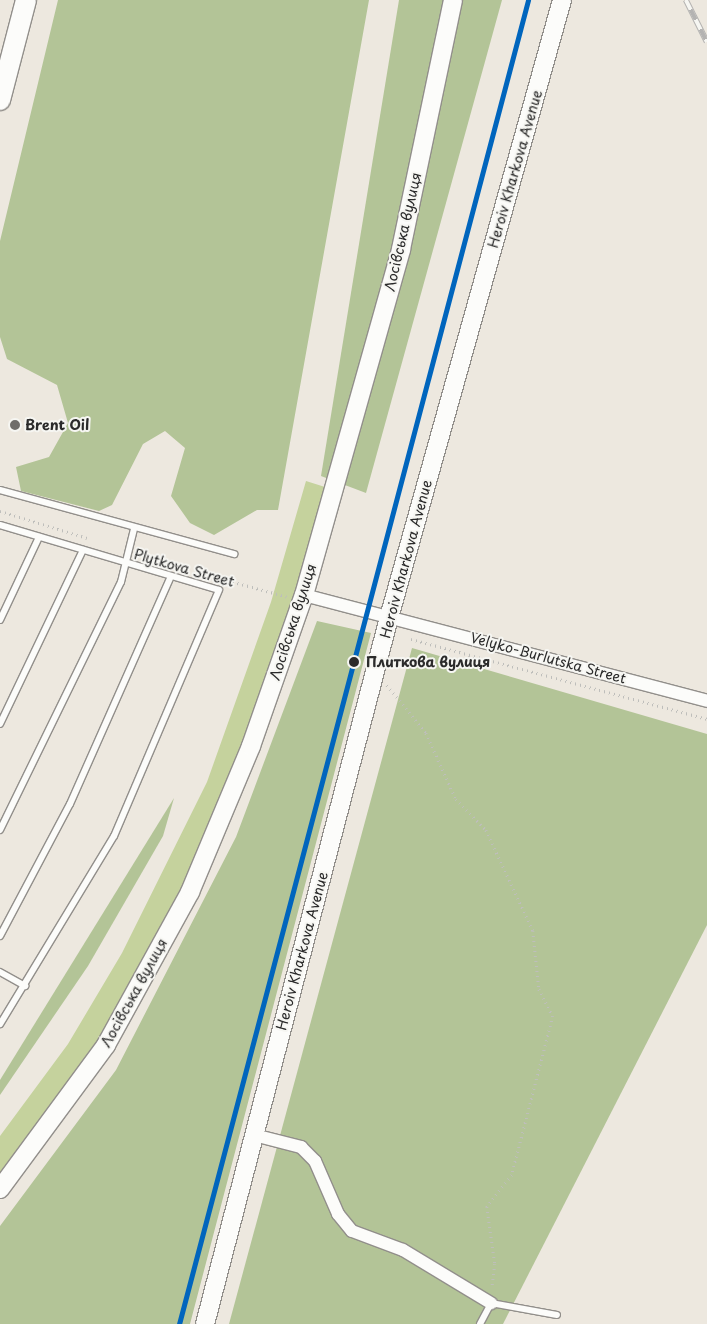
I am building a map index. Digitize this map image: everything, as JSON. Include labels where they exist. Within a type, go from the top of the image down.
[{"type":"main road","points":[[0,100],[26,0]]},
{"type":"street","name":"Лосівська вулиця","points":[[0,1189],[106,1044],[190,892],[251,746],[304,595],[401,249],[453,0]]},
{"type":"street","name":"Heroiv Kharkova Avenue","points":[[205,1324],[385,632],[562,0]]},
{"type":"street","points":[[304,595],[390,614]]},
{"type":"street","name":"Velyko-Burlutska Street","points":[[390,614],[707,701]]},
{"type":"street","points":[[254,1135],[301,1147],[315,1161],[338,1214],[352,1231],[403,1250],[491,1303]]},
{"type":"lane","points":[[0,490],[134,529],[234,554]]},
{"type":"lane","points":[[0,525],[170,578],[219,590],[114,836],[25,986],[0,1024]]},
{"type":"lane","points":[[0,830],[121,582],[123,562],[134,529]]},
{"type":"lane","points":[[0,620],[39,537]]},
{"type":"lane","points":[[0,724],[83,550]]},
{"type":"lane","points":[[0,936],[70,804],[170,578]]},
{"type":"lane","points":[[0,972],[25,986]]},
{"type":"lane","points":[[480,1324],[491,1303],[557,1315]]},
{"type":"path","points":[[0,511],[91,539]]},
{"type":"path","name":"Plytkova Street","points":[[219,578],[269,592]]},
{"type":"path","points":[[385,632],[707,719]]},
{"type":"path","points":[[375,670],[426,734],[456,799],[486,830],[533,931],[540,988],[553,1016],[512,1175],[487,1207],[495,1264],[491,1303]]},
{"type":"green space","points":[[58,0],[369,0],[278,510],[257,510],[214,535],[190,523],[171,496],[185,448],[165,431],[143,444],[112,505],[99,511],[21,491],[16,467],[49,457],[68,423],[57,385],[7,359],[0,337],[0,241]]},
{"type":"green space","points":[[399,0],[502,0],[366,493],[321,476]]},
{"type":"green space","points":[[306,481],[325,487],[306,571],[177,916],[121,1009],[0,1188],[0,1136],[68,1044],[122,953],[207,782],[271,602]]},
{"type":"green space","points":[[317,621],[371,633],[190,1324],[0,1324],[0,1226],[116,1070],[236,837]]},
{"type":"green space","points":[[412,648],[707,734],[707,925],[503,1324],[229,1324]]},
{"type":"green space","points":[[174,798],[163,836],[88,966],[0,1095],[0,1080]]},
{"type":"railway","points":[[686,0],[707,42]]},
{"type":"transit line","points":[[179,1324],[528,0]]},
{"type":"place","name":"Brent Oil","points":[[15,425]]},
{"type":"place","name":"Плиткова вулиця","points":[[354,662]]}]
